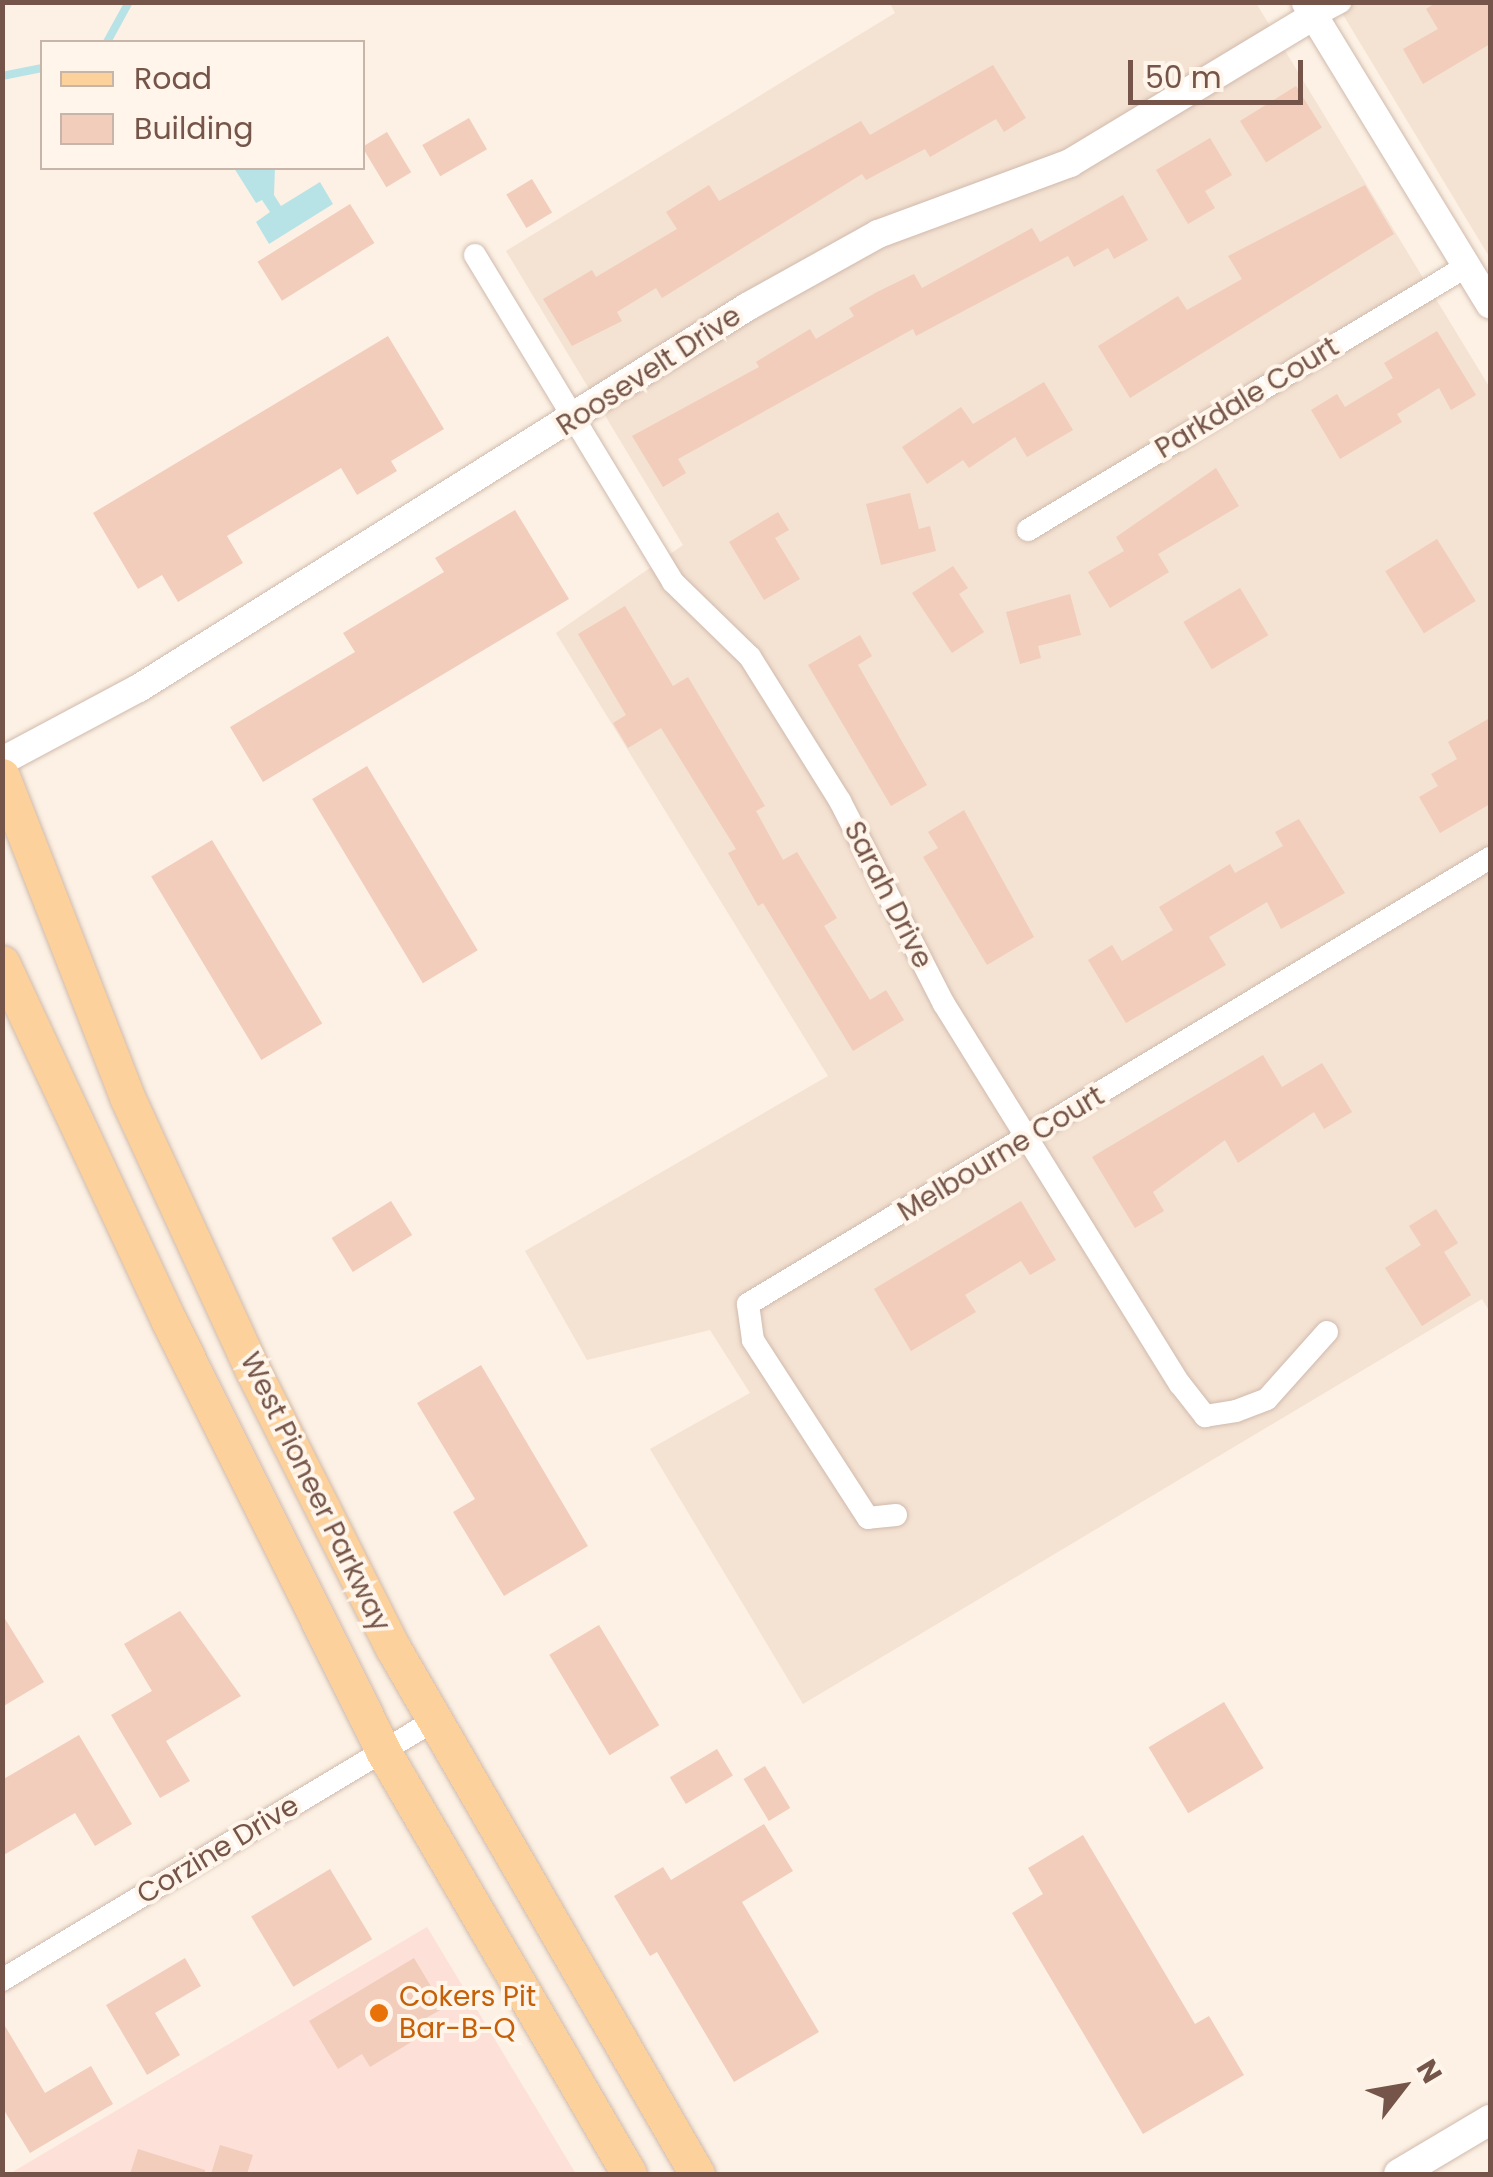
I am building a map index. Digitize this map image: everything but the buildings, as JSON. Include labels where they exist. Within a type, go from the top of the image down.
[{"type":"main road","name":"West Pioneer Parkway","points":[[2,776],[127,1097],[253,1371],[433,1720],[696,2174]]},
{"type":"main road","name":"West Pioneer Parkway","points":[[2,963],[169,1321],[383,1751],[628,2174]]},
{"type":"main road","points":[[1399,2174],[1490,2120]]},
{"type":"street","points":[[1340,2],[1310,10],[1490,304]]},
{"type":"street","name":"Roosevelt Drive","points":[[2,761],[140,688],[576,420],[747,307],[878,234],[1070,163],[1310,10]]},
{"type":"street","name":"Sarah Drive","points":[[475,255],[673,582],[750,657],[840,802],[944,1004],[1205,1416],[1267,1398],[1327,1332]]},
{"type":"street","name":"Parkdale Court","points":[[1028,530],[1467,266]]},
{"type":"street","name":"Melbourne Court","points":[[896,1515],[868,1518],[753,1340],[748,1304],[1490,858]]},
{"type":"street","name":"Corzine Drive","points":[[2,1980],[433,1720]]},
{"type":"shaded area","points":[[890,3],[1256,3],[1490,388],[1490,1312],[1482,1299],[803,1704],[650,1449],[750,1393],[710,1330],[587,1360],[525,1251],[828,1076],[556,633],[683,545],[506,251],[895,13]]},
{"type":"shaded area","points":[[1336,3],[1490,3],[1490,258]]},
{"type":"shaded area","points":[[427,1927],[576,2174],[9,2174]]},
{"type":"water","points":[[235,170],[275,170],[274,195],[281,206],[320,182],[333,204],[269,244],[256,222],[270,212],[262,200],[256,203]]},
{"type":"waterway","points":[[108,40],[129,2]]},
{"type":"waterway","points":[[2,76],[40,68]]},
{"type":"place","name":"Cokers Pit Bar-B-Q","points":[[379,2013]]}]
